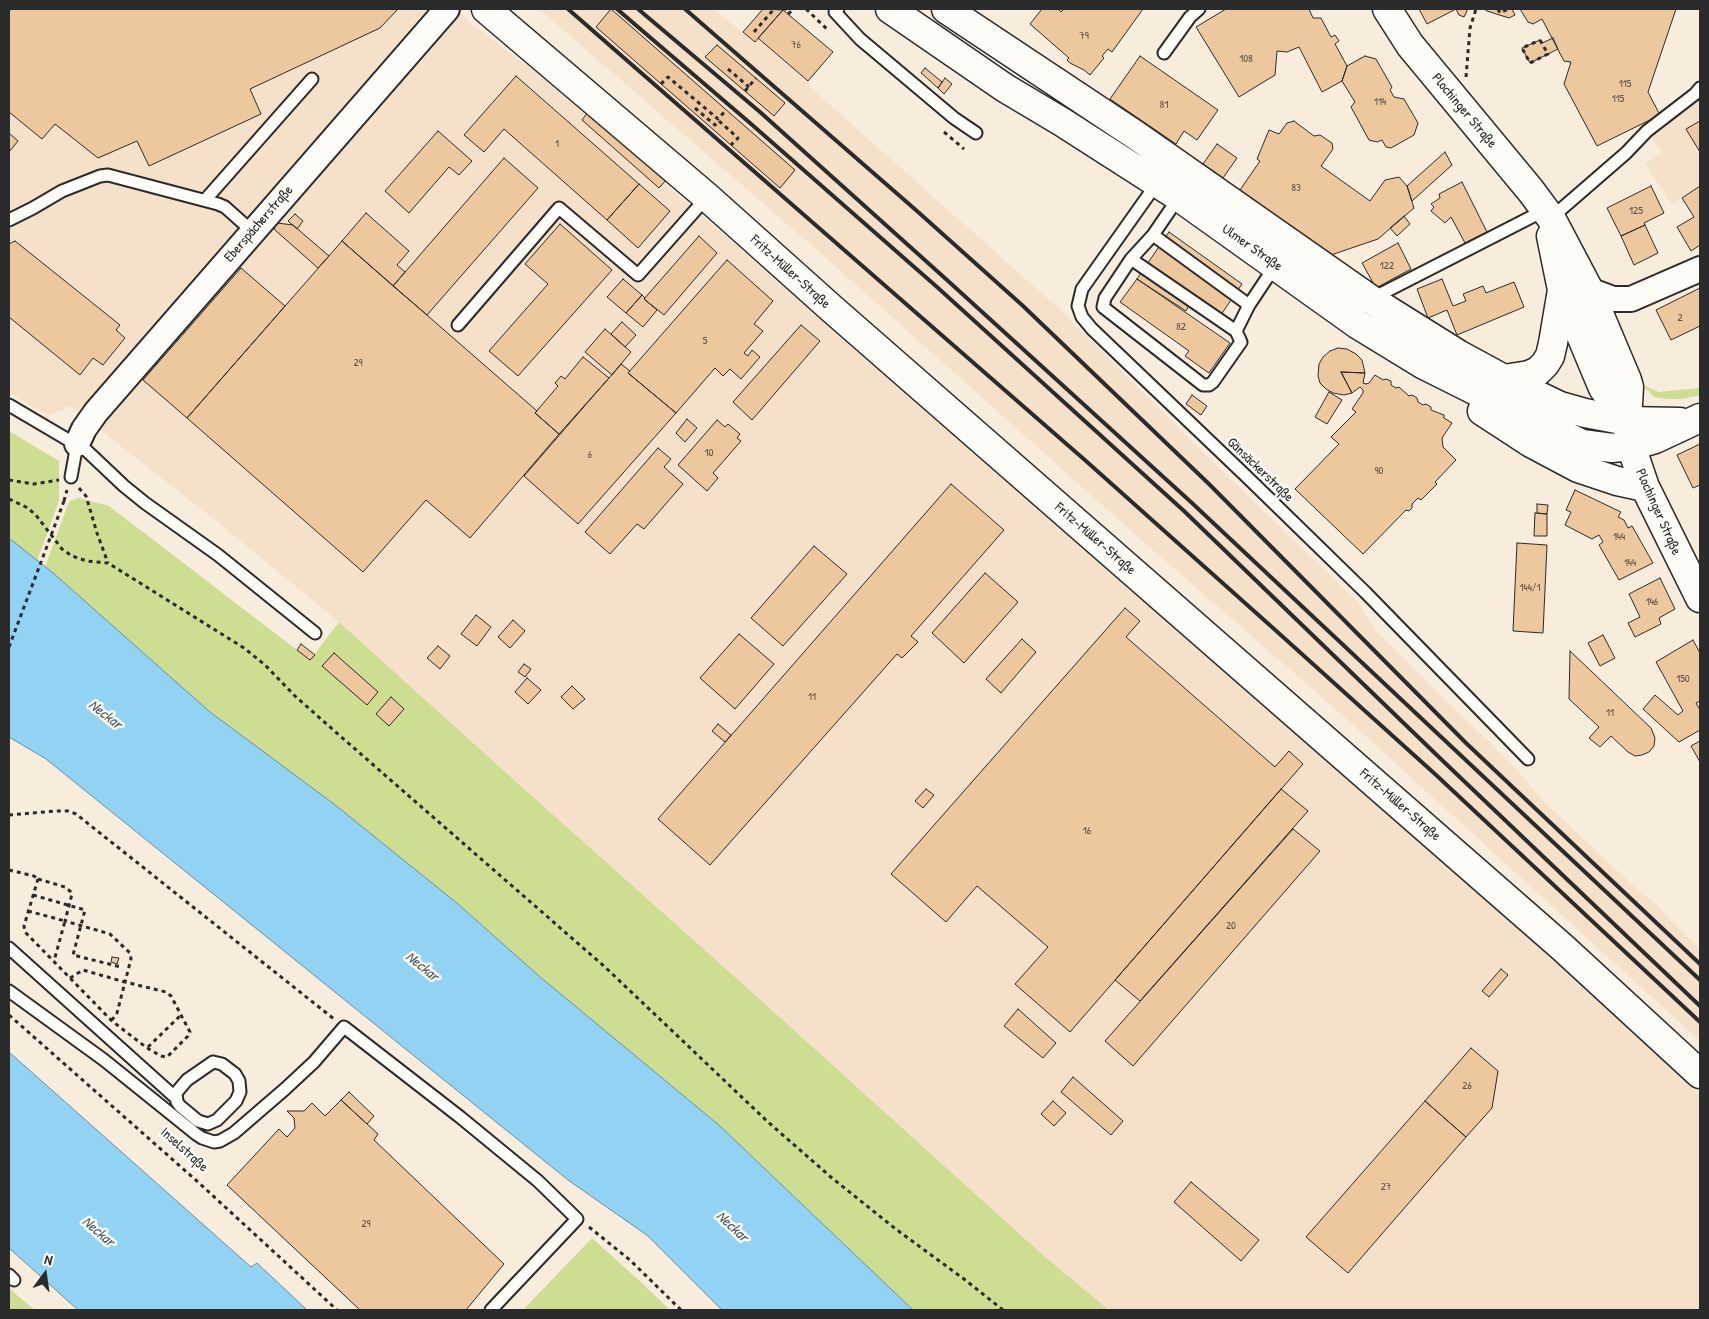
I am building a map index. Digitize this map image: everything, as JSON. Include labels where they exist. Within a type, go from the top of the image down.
[{"type":"street","name":"Eberspächerstraße","points":[[77,444],[84,429],[96,412],[447,9]]},
{"type":"street","name":"Fritz-Müller-Straße","points":[[486,9],[707,197],[845,321],[1562,947],[1700,1074]]},
{"type":"street","name":"Ulmer Straße","points":[[890,9],[991,80],[1062,122],[1168,190],[1357,324],[1424,365],[1582,444],[1612,448],[1629,434],[1584,413],[1560,406],[1458,354],[1370,299],[1137,136],[946,9]]},
{"type":"street","name":"Plochinger Straße","points":[[1387,9],[1410,45],[1548,214],[1589,290],[1627,380],[1629,387],[1629,434]]},
{"type":"street","name":"Plochinger Straße","points":[[1548,214],[1562,290],[1603,388],[1629,434],[1644,487],[1700,598]]},
{"type":"street","points":[[1589,290],[1613,299],[1631,299],[1700,270]]},
{"type":"street","points":[[1504,379],[1529,375],[1538,371],[1545,364],[1554,343],[1562,290]]},
{"type":"street","points":[[1424,365],[1467,402],[1531,443],[1578,468],[1644,487]]},
{"type":"street","points":[[1629,434],[1669,423],[1695,420]]},
{"type":"lane","points":[[1164,53],[1190,17],[1199,9]]},
{"type":"lane","points":[[835,10],[860,38],[947,112],[976,133]]},
{"type":"lane","points":[[206,199],[312,79]]},
{"type":"lane","points":[[1370,299],[1548,214],[1626,153],[1647,131],[1695,94],[1700,88]]},
{"type":"lane","points":[[9,220],[62,191],[100,176],[117,177],[206,199],[225,207],[253,232]]},
{"type":"lane","points":[[1131,259],[1236,331],[1241,342],[1209,385],[1203,386],[1103,307],[1105,298],[1131,259],[1153,235],[1168,190]]},
{"type":"lane","name":"Gänsäckerstraße","points":[[1168,190],[1085,284],[1078,306],[1082,317],[1092,330],[1365,592],[1528,759]]},
{"type":"lane","points":[[458,325],[559,208],[638,275],[707,197]]},
{"type":"lane","points":[[1153,235],[1249,305]]},
{"type":"lane","points":[[1236,331],[1249,305],[1276,265]]},
{"type":"lane","points":[[9,406],[87,451],[145,503],[218,555],[316,633]]},
{"type":"lane","points":[[71,477],[77,444]]},
{"type":"lane","points":[[9,948],[176,1106],[202,1138],[214,1142],[220,1142],[234,1133],[285,1089],[314,1062],[344,1027],[538,1181],[577,1219],[491,1310]]},
{"type":"lane","points":[[9,991],[145,1092],[176,1106],[198,1121],[208,1124],[213,1122],[239,1097],[239,1080],[228,1067],[213,1062],[183,1085],[176,1093],[176,1106]]},
{"type":"path","points":[[767,9],[771,12]]},
{"type":"path","points":[[754,32],[774,9]]},
{"type":"path","points":[[787,11],[794,9]]},
{"type":"path","points":[[1466,80],[1470,28],[1476,9]]},
{"type":"path","points":[[1498,9],[1500,13],[1508,9]]},
{"type":"path","points":[[1540,40],[1542,43],[1548,54],[1530,63],[1522,48],[1540,40]]},
{"type":"path","points":[[728,69],[749,86]]},
{"type":"path","points":[[661,84],[668,77],[718,119]]},
{"type":"path","points":[[745,91],[756,78]]},
{"type":"path","points":[[695,108],[715,125],[719,121],[738,138],[731,146]]},
{"type":"path","points":[[711,128],[726,110]]},
{"type":"path","points":[[9,480],[34,484],[71,477],[86,496],[108,563]]},
{"type":"path","points":[[9,499],[26,507],[35,514],[62,549],[72,556],[87,561],[108,563],[244,648],[265,665],[295,696],[605,967],[768,1122],[832,1178],[1003,1310]]},
{"type":"path","points":[[9,647],[64,501]]},
{"type":"path","points":[[9,814],[56,811],[68,811],[76,814],[344,1027]]},
{"type":"path","points":[[9,870],[34,876],[68,888],[72,894],[53,961]]},
{"type":"path","points":[[38,879],[24,926],[25,932],[112,1021],[147,1048],[164,1058],[190,1032],[169,994],[83,970],[70,978]]},
{"type":"path","points":[[33,895],[85,910],[73,955],[120,967]]},
{"type":"path","points":[[28,911],[114,936],[130,954],[131,959],[117,1014],[112,1021]]},
{"type":"path","name":"Inselstraße","points":[[9,1015],[198,1182],[337,1310]]},
{"type":"path","points":[[147,1048],[181,1015]]},
{"type":"path","points":[[577,1219],[630,1260],[682,1310]]},
{"type":"shaded area","points":[[9,9],[455,9],[473,25],[547,81],[931,415],[1497,910],[1700,1095],[1700,1310],[1109,1310],[1045,1257],[339,622],[215,520],[70,406],[49,416],[9,393]]},
{"type":"shaded area","points":[[539,9],[713,9],[755,42],[758,38],[808,81],[811,88],[1057,307],[1358,602],[1375,630],[1519,772],[1537,795],[1638,890],[1658,906],[1700,949],[1700,1041],[1349,721],[1139,538],[826,258]]},
{"type":"shaded area","points":[[1700,99],[1700,186],[1672,204],[1645,164],[1662,152],[1650,137]]},
{"type":"green space","points":[[1643,385],[1659,392],[1700,388],[1700,395],[1683,399],[1654,397]]},
{"type":"green space","points":[[9,431],[59,461],[59,501],[37,561],[9,538]]},
{"type":"green space","points":[[78,498],[109,506],[310,660],[339,622],[1045,1257],[1109,1310],[913,1310],[720,1126],[539,976],[458,904],[334,804],[210,712],[45,567],[68,504],[70,501]]},
{"type":"green space","points":[[592,1238],[643,1284],[670,1310],[523,1310]]},
{"type":"green space","points":[[9,1288],[25,1302],[35,1310],[9,1310]]},
{"type":"water","name":"Neckar","points":[[9,538],[52,572],[210,712],[334,804],[458,904],[539,976],[720,1126],[913,1310],[722,1310],[648,1236],[568,1180],[46,759],[9,737]]},
{"type":"water","name":"Neckar","points":[[9,1052],[251,1267],[257,1263],[307,1310],[78,1310],[9,1248]]},
{"type":"building","points":[[11,9],[398,9],[380,28],[250,89],[261,114],[149,166],[137,141],[98,158],[55,124],[42,139],[9,112],[9,12]]},
{"type":"building","points":[[611,9],[795,170],[780,188],[596,27]]},
{"type":"building","points":[[763,9],[783,10],[755,42],[743,32]]},
{"type":"building","points":[[1042,9],[1058,9],[1061,12],[1064,9],[1143,9],[1112,52],[1108,49],[1102,56],[1104,58],[1090,75],[1070,63],[1067,60],[1069,58],[1030,24]]},
{"type":"building","points":[[1226,9],[1309,9],[1313,18],[1321,18],[1331,37],[1335,35],[1339,41],[1335,44],[1347,66],[1342,81],[1322,92],[1299,47],[1287,52],[1277,51],[1275,75],[1239,97],[1196,27]]},
{"type":"building","points":[[1419,9],[1456,9],[1427,24]]},
{"type":"building","points":[[1456,9],[1466,9],[1464,17],[1459,15]]},
{"type":"building","points":[[1484,9],[1512,9],[1515,15],[1509,18]]},
{"type":"building","points":[[1520,9],[1676,9],[1648,92],[1660,115],[1597,146],[1564,84],[1571,62],[1564,61],[1542,19],[1533,24],[1528,22]]},
{"type":"building","points":[[783,10],[833,52],[808,81],[758,38]]},
{"type":"building","points":[[1553,38],[1558,49],[1530,63],[1522,48],[1540,40],[1542,43]]},
{"type":"building","points":[[717,45],[785,103],[774,116],[705,57]]},
{"type":"building","points":[[1140,56],[1218,110],[1197,140],[1184,131],[1176,144],[1110,99]]},
{"type":"building","points":[[1365,56],[1376,59],[1392,87],[1390,90],[1394,97],[1404,99],[1418,123],[1414,135],[1391,148],[1386,147],[1382,140],[1377,142],[1369,140],[1351,107],[1355,102],[1342,81],[1347,66]]},
{"type":"building","points":[[925,68],[942,82],[938,88],[921,73]]},
{"type":"building","points":[[516,76],[639,184],[607,220],[504,129],[484,152],[464,135]]},
{"type":"building","points":[[945,78],[952,84],[944,94],[938,88]]},
{"type":"building","points":[[588,112],[667,179],[659,188],[582,120]]},
{"type":"building","points":[[1294,121],[1314,136],[1320,135],[1332,143],[1333,149],[1321,166],[1370,201],[1385,180],[1399,177],[1407,186],[1414,208],[1378,239],[1331,255],[1240,190],[1260,161],[1257,159],[1269,130],[1279,134],[1287,123]]},
{"type":"building","points":[[1700,121],[1700,152],[1686,129]]},
{"type":"building","points":[[438,131],[472,161],[459,175],[449,167],[409,213],[385,191]]},
{"type":"building","points":[[9,133],[18,141],[9,152]]},
{"type":"building","points":[[1217,144],[1237,158],[1223,178],[1203,164]]},
{"type":"building","points":[[1445,152],[1452,165],[1412,201],[1407,186]]},
{"type":"building","points":[[504,158],[538,188],[427,315],[393,286]]},
{"type":"building","points":[[1462,182],[1487,232],[1465,243],[1451,217],[1445,223],[1431,211],[1434,207],[1431,204],[1440,198],[1439,194]]},
{"type":"building","points":[[639,184],[670,211],[638,248],[607,220]]},
{"type":"building","points":[[1651,186],[1664,213],[1644,223],[1645,225],[1621,236],[1607,208]]},
{"type":"building","points":[[1700,186],[1700,245],[1691,251],[1677,227],[1694,217],[1682,198]]},
{"type":"building","points":[[366,213],[409,251],[397,265],[405,272],[393,286],[342,241]]},
{"type":"building","points":[[295,214],[303,221],[297,229],[288,221]]},
{"type":"building","points":[[1404,216],[1410,224],[1397,236],[1390,228]]},
{"type":"building","points":[[277,223],[293,225],[329,256],[318,268],[275,230],[274,227]]},
{"type":"building","points":[[560,224],[612,270],[518,376],[489,351],[548,284],[525,264]]},
{"type":"building","points":[[1645,225],[1658,253],[1634,265],[1621,236]]},
{"type":"building","points":[[1169,232],[1242,284],[1216,322],[1190,304],[1186,311],[1137,279]]},
{"type":"building","points":[[699,236],[717,253],[664,315],[644,299]]},
{"type":"building","points":[[15,241],[120,325],[116,330],[125,338],[103,365],[93,358],[80,375],[9,317],[9,244]]},
{"type":"building","points":[[342,241],[537,411],[535,413],[559,434],[470,538],[426,500],[363,572],[187,418]]},
{"type":"building","points":[[1398,243],[1411,269],[1376,288],[1362,263]]},
{"type":"building","points":[[727,260],[773,301],[754,324],[763,331],[744,353],[748,356],[752,350],[760,357],[741,379],[730,369],[723,376],[715,368],[676,413],[628,373]]},
{"type":"building","points":[[241,268],[285,306],[187,418],[143,380]]},
{"type":"building","points":[[623,279],[642,295],[626,313],[607,297]]},
{"type":"building","points":[[1137,279],[1230,343],[1209,373],[1185,356],[1189,351],[1120,302]]},
{"type":"building","points":[[1442,279],[1453,306],[1466,301],[1463,294],[1483,286],[1486,293],[1514,282],[1524,307],[1457,335],[1447,310],[1428,318],[1417,289]]},
{"type":"building","points":[[1700,288],[1700,326],[1671,340],[1656,310]]},
{"type":"building","points":[[642,295],[657,310],[643,327],[626,313]]},
{"type":"building","points":[[622,322],[636,335],[625,347],[611,334]]},
{"type":"building","points":[[801,325],[820,341],[752,420],[733,402]]},
{"type":"building","points":[[605,329],[631,352],[612,375],[585,352]]},
{"type":"building","points":[[1338,348],[1347,349],[1356,354],[1362,360],[1365,373],[1341,372],[1352,393],[1344,395],[1333,393],[1326,389],[1320,383],[1318,376],[1319,364],[1323,357],[1330,351]]},
{"type":"building","points":[[583,357],[609,378],[559,434],[535,413],[558,386],[555,383],[561,376],[565,379]]},
{"type":"building","points":[[621,364],[630,371],[628,373],[676,413],[578,524],[524,476]]},
{"type":"building","points":[[1341,372],[1365,373],[1363,383],[1366,384],[1375,375],[1383,380],[1391,381],[1391,385],[1396,388],[1399,387],[1409,396],[1412,395],[1417,398],[1418,402],[1423,405],[1426,404],[1431,407],[1431,410],[1444,415],[1444,418],[1452,423],[1442,438],[1443,447],[1456,460],[1435,482],[1437,484],[1421,500],[1418,498],[1412,504],[1412,508],[1409,511],[1406,510],[1363,554],[1295,489],[1339,444],[1331,437],[1356,412],[1352,409],[1363,393],[1363,390],[1360,387],[1352,393]]},
{"type":"building","points":[[1329,392],[1342,400],[1327,424],[1315,417]]},
{"type":"building","points":[[1192,395],[1207,406],[1201,415],[1186,404]]},
{"type":"building","points":[[687,419],[697,428],[685,442],[676,433]]},
{"type":"building","points":[[717,420],[725,427],[728,424],[740,434],[737,438],[741,441],[713,473],[718,478],[707,491],[678,465]]},
{"type":"building","points":[[1700,444],[1700,485],[1693,488],[1677,455]]},
{"type":"building","points":[[658,448],[671,459],[664,467],[683,484],[644,529],[637,524],[610,554],[585,532]]},
{"type":"building","points":[[951,484],[1004,530],[911,636],[918,642],[902,658],[897,654],[710,865],[658,819]]},
{"type":"building","points":[[1575,490],[1621,512],[1618,517],[1624,520],[1628,528],[1632,526],[1653,563],[1619,580],[1599,545],[1603,542],[1599,535],[1592,539],[1565,525],[1571,512],[1566,510]]},
{"type":"building","points":[[1537,504],[1548,505],[1547,514],[1537,513]]},
{"type":"building","points":[[1535,513],[1547,514],[1547,536],[1534,536]]},
{"type":"building","points":[[1517,543],[1547,545],[1543,633],[1513,631]]},
{"type":"building","points":[[814,546],[847,574],[783,646],[751,618]]},
{"type":"building","points":[[985,573],[1018,602],[964,663],[932,633]]},
{"type":"building","points":[[1660,578],[1675,609],[1659,618],[1661,624],[1635,637],[1628,623],[1640,617],[1629,594]]},
{"type":"building","points":[[1125,608],[1140,621],[1126,637],[1275,767],[1289,751],[1303,764],[1070,1032],[1015,984],[1048,947],[977,886],[946,922],[891,874]]},
{"type":"building","points":[[476,615],[491,627],[477,646],[461,634]]},
{"type":"building","points":[[513,620],[525,631],[510,648],[498,637]]},
{"type":"building","points":[[739,634],[774,664],[735,709],[700,678]]},
{"type":"building","points":[[1603,635],[1615,658],[1600,666],[1588,643]]},
{"type":"building","points":[[1022,639],[1036,652],[1001,693],[986,679]]},
{"type":"building","points":[[1693,640],[1700,653],[1700,701],[1696,703],[1700,710],[1700,730],[1679,742],[1643,709],[1655,695],[1678,715],[1683,711],[1656,662]]},
{"type":"building","points":[[301,644],[315,655],[310,660],[297,650]]},
{"type":"building","points":[[438,646],[450,656],[440,669],[427,658]]},
{"type":"building","points":[[1570,651],[1651,728],[1655,738],[1654,746],[1649,752],[1635,756],[1611,736],[1600,747],[1589,738],[1599,727],[1569,699]]},
{"type":"building","points":[[334,653],[378,692],[367,705],[322,666]]},
{"type":"building","points":[[524,664],[531,669],[525,677],[518,672]]},
{"type":"building","points":[[527,678],[541,690],[528,704],[515,692]]},
{"type":"building","points":[[572,686],[585,699],[573,709],[561,697]]},
{"type":"building","points":[[391,697],[404,709],[389,726],[376,714]]},
{"type":"building","points":[[718,724],[731,735],[725,742],[712,731]]},
{"type":"building","points":[[1700,741],[1700,762],[1691,746]]},
{"type":"building","points":[[926,789],[934,795],[923,808],[915,801]]},
{"type":"building","points":[[1281,789],[1308,811],[1140,1001],[1115,980]]},
{"type":"building","points":[[1293,829],[1320,851],[1133,1066],[1105,1041]]},
{"type":"building","points":[[112,957],[119,958],[117,964],[111,962]]},
{"type":"building","points":[[1501,969],[1508,975],[1489,997],[1482,991]]},
{"type":"building","points":[[1018,1009],[1056,1043],[1043,1058],[1004,1026]]},
{"type":"building","points":[[1471,1048],[1498,1071],[1492,1108],[1466,1137],[1425,1101]]},
{"type":"building","points":[[1073,1077],[1123,1121],[1111,1135],[1061,1092]]},
{"type":"building","points":[[349,1092],[374,1116],[367,1124],[341,1100]]},
{"type":"building","points":[[341,1100],[378,1134],[374,1140],[504,1264],[466,1310],[360,1310],[227,1185],[279,1129],[287,1137],[295,1128],[294,1118],[287,1111],[304,1111],[312,1103],[325,1116]]},
{"type":"building","points":[[1053,1101],[1066,1113],[1054,1126],[1041,1114]]},
{"type":"building","points":[[1425,1101],[1466,1137],[1348,1273],[1306,1237]]},
{"type":"building","points":[[1191,1182],[1259,1240],[1241,1261],[1174,1202]]},
{"type":"railway","points":[[568,9],[1086,461],[1273,628],[1435,774],[1700,1022]]},
{"type":"railway","points":[[617,9],[937,287],[1184,511],[1700,1006]]},
{"type":"railway","points":[[638,9],[760,112],[1192,503],[1700,980]]},
{"type":"railway","points":[[685,9],[1022,305],[1209,484],[1466,743],[1700,964]]}]
